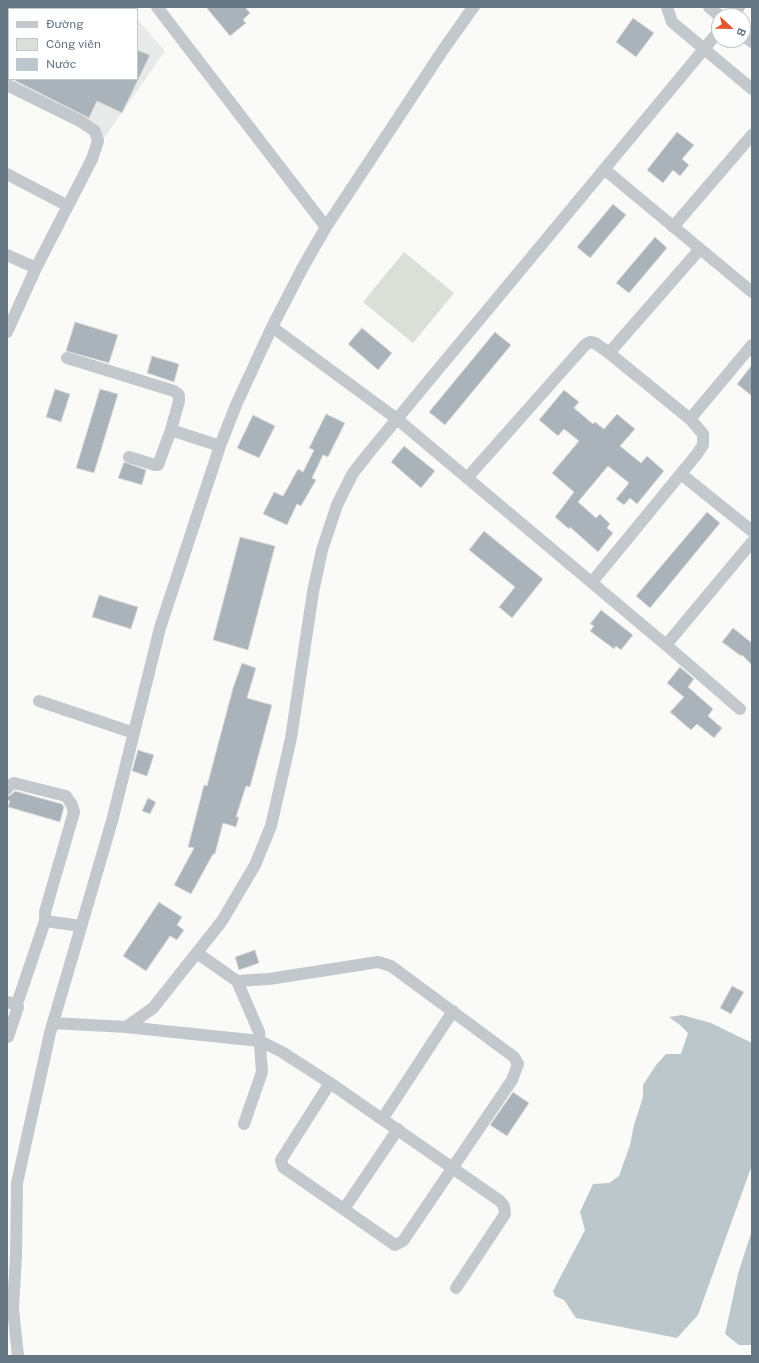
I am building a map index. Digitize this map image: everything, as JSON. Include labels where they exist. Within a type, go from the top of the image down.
[{"type":"street","points":[[157,7],[326,227]]},
{"type":"street","points":[[18,1356],[13,1309],[16,1255],[17,1183],[53,1023],[112,821],[160,628],[220,446],[236,405],[272,327],[303,267],[326,227],[442,50],[474,7]]},
{"type":"street","points":[[667,7],[672,22],[752,89]]},
{"type":"street","points":[[126,1027],[153,1008],[222,921],[255,865],[271,826],[291,738],[313,592],[322,550],[337,505],[353,473],[711,41]]},
{"type":"street","points":[[7,84],[80,120],[95,131],[98,141],[92,159],[36,268],[8,329]]},
{"type":"street","points":[[673,227],[752,135]]},
{"type":"street","points":[[604,169],[752,292]]},
{"type":"street","points":[[7,174],[68,206]]},
{"type":"street","points":[[609,352],[700,249]]},
{"type":"street","points":[[7,255],[36,268]]},
{"type":"street","points":[[272,327],[397,419],[592,582],[740,709]]},
{"type":"street","points":[[467,478],[585,345],[590,342],[595,343],[609,352],[690,419],[702,434],[703,445],[592,582]]},
{"type":"street","points":[[690,419],[752,345]]},
{"type":"street","points":[[67,358],[174,391],[179,395],[179,401],[171,430],[158,465],[129,458]]},
{"type":"street","points":[[171,430],[220,446]]},
{"type":"street","points":[[681,474],[752,531]]},
{"type":"street","points":[[666,645],[752,542]]},
{"type":"street","points":[[39,701],[134,733]]},
{"type":"street","points":[[7,789],[14,783],[66,796],[72,805],[74,812],[45,912],[45,921],[12,1002],[18,1007],[8,1037]]},
{"type":"street","points":[[45,921],[81,926]]},
{"type":"street","points":[[197,952],[237,981],[259,1032],[262,1072],[244,1124]]},
{"type":"street","points":[[237,981],[269,979],[378,962],[391,966],[453,1011],[514,1057],[518,1064],[512,1080],[403,1241],[395,1245],[283,1167],[281,1160],[330,1083]]},
{"type":"street","points":[[383,1118],[453,1011]]},
{"type":"street","points":[[53,1023],[126,1027],[260,1041],[282,1052],[330,1083],[383,1118],[500,1201],[504,1206],[505,1214],[456,1288]]},
{"type":"street","points":[[344,1209],[398,1129]]},
{"type":"shaded area","points":[[7,7],[128,8],[8,8],[8,80],[138,80],[138,20],[165,51],[102,141],[7,80]]},
{"type":"green space","points":[[404,252],[454,293],[413,343],[363,302]]},
{"type":"water","points":[[682,1015],[711,1023],[752,1043],[752,1165],[698,1315],[677,1338],[576,1318],[564,1300],[555,1296],[553,1291],[585,1230],[580,1212],[593,1184],[609,1183],[619,1176],[630,1145],[634,1125],[643,1097],[643,1085],[656,1065],[666,1054],[681,1054],[688,1033],[669,1017]]},
{"type":"water","points":[[752,1230],[752,1345],[739,1345],[725,1334],[738,1274]]},
{"type":"building","points":[[206,7],[245,7],[250,13],[243,20],[246,23],[230,36]]},
{"type":"building","points":[[633,18],[654,33],[636,57],[616,42]]},
{"type":"building","points":[[138,50],[150,55],[138,80]]},
{"type":"building","points":[[14,80],[138,80],[122,113],[97,101],[89,118]]},
{"type":"building","points":[[677,132],[694,145],[682,159],[689,165],[680,176],[673,170],[663,183],[647,170]]},
{"type":"building","points":[[613,204],[626,215],[590,258],[577,247]]},
{"type":"building","points":[[655,237],[667,248],[629,293],[616,283]]},
{"type":"building","points":[[75,322],[118,335],[109,363],[66,351]]},
{"type":"building","points":[[362,328],[392,353],[378,370],[348,344]]},
{"type":"building","points":[[495,332],[511,345],[445,425],[429,412]]},
{"type":"building","points":[[152,356],[179,364],[174,382],[147,373]]},
{"type":"building","points":[[752,365],[752,396],[737,384]]},
{"type":"building","points":[[55,389],[70,394],[61,422],[46,417]]},
{"type":"building","points":[[100,389],[118,394],[94,473],[76,468]]},
{"type":"building","points":[[564,390],[579,402],[574,408],[593,424],[595,422],[604,429],[617,414],[635,429],[620,446],[641,463],[647,456],[664,471],[637,504],[630,498],[624,505],[616,499],[629,483],[608,466],[578,502],[596,518],[600,514],[610,524],[607,528],[613,533],[598,552],[570,527],[569,529],[555,517],[574,492],[552,473],[579,441],[564,429],[558,436],[539,420]]},
{"type":"building","points":[[326,414],[345,423],[328,457],[323,455],[312,478],[316,480],[301,506],[297,504],[287,525],[263,514],[274,492],[283,496],[298,469],[303,472],[314,450],[309,448]]},
{"type":"building","points":[[253,415],[275,426],[259,458],[237,448]]},
{"type":"building","points":[[404,446],[435,471],[421,488],[391,462]]},
{"type":"building","points":[[124,462],[146,470],[142,485],[118,478]]},
{"type":"building","points":[[707,512],[720,523],[650,608],[636,596]]},
{"type":"building","points":[[484,531],[543,579],[512,618],[499,607],[515,587],[469,550]]},
{"type":"building","points":[[240,537],[275,546],[248,650],[213,640]]},
{"type":"building","points":[[99,595],[138,607],[131,629],[92,617]]},
{"type":"building","points":[[601,610],[633,635],[621,650],[616,646],[614,649],[590,631],[594,626],[590,624]]},
{"type":"building","points":[[733,628],[752,643],[752,665],[742,655],[741,656],[722,642]]},
{"type":"building","points":[[242,663],[256,668],[247,698],[272,705],[250,787],[246,786],[236,817],[239,817],[236,827],[223,823],[215,854],[213,854],[191,894],[174,885],[194,848],[188,847],[204,785],[207,786],[233,688]]},
{"type":"building","points":[[680,667],[694,679],[688,687],[713,709],[708,716],[722,728],[714,738],[697,724],[691,730],[670,712],[684,697],[667,683]]},
{"type":"building","points":[[138,750],[154,755],[147,776],[132,771]]},
{"type":"building","points":[[15,791],[62,804],[64,807],[60,822],[8,807],[10,801],[7,800],[7,796],[11,795]]},
{"type":"building","points":[[148,798],[156,802],[150,814],[142,811]]},
{"type":"building","points":[[159,902],[182,917],[177,925],[184,930],[177,940],[170,936],[146,971],[123,956]]},
{"type":"building","points":[[255,950],[259,963],[239,970],[235,957]]},
{"type":"building","points":[[732,986],[744,992],[731,1014],[720,1008]]},
{"type":"building","points":[[513,1092],[529,1103],[507,1136],[490,1125]]}]
